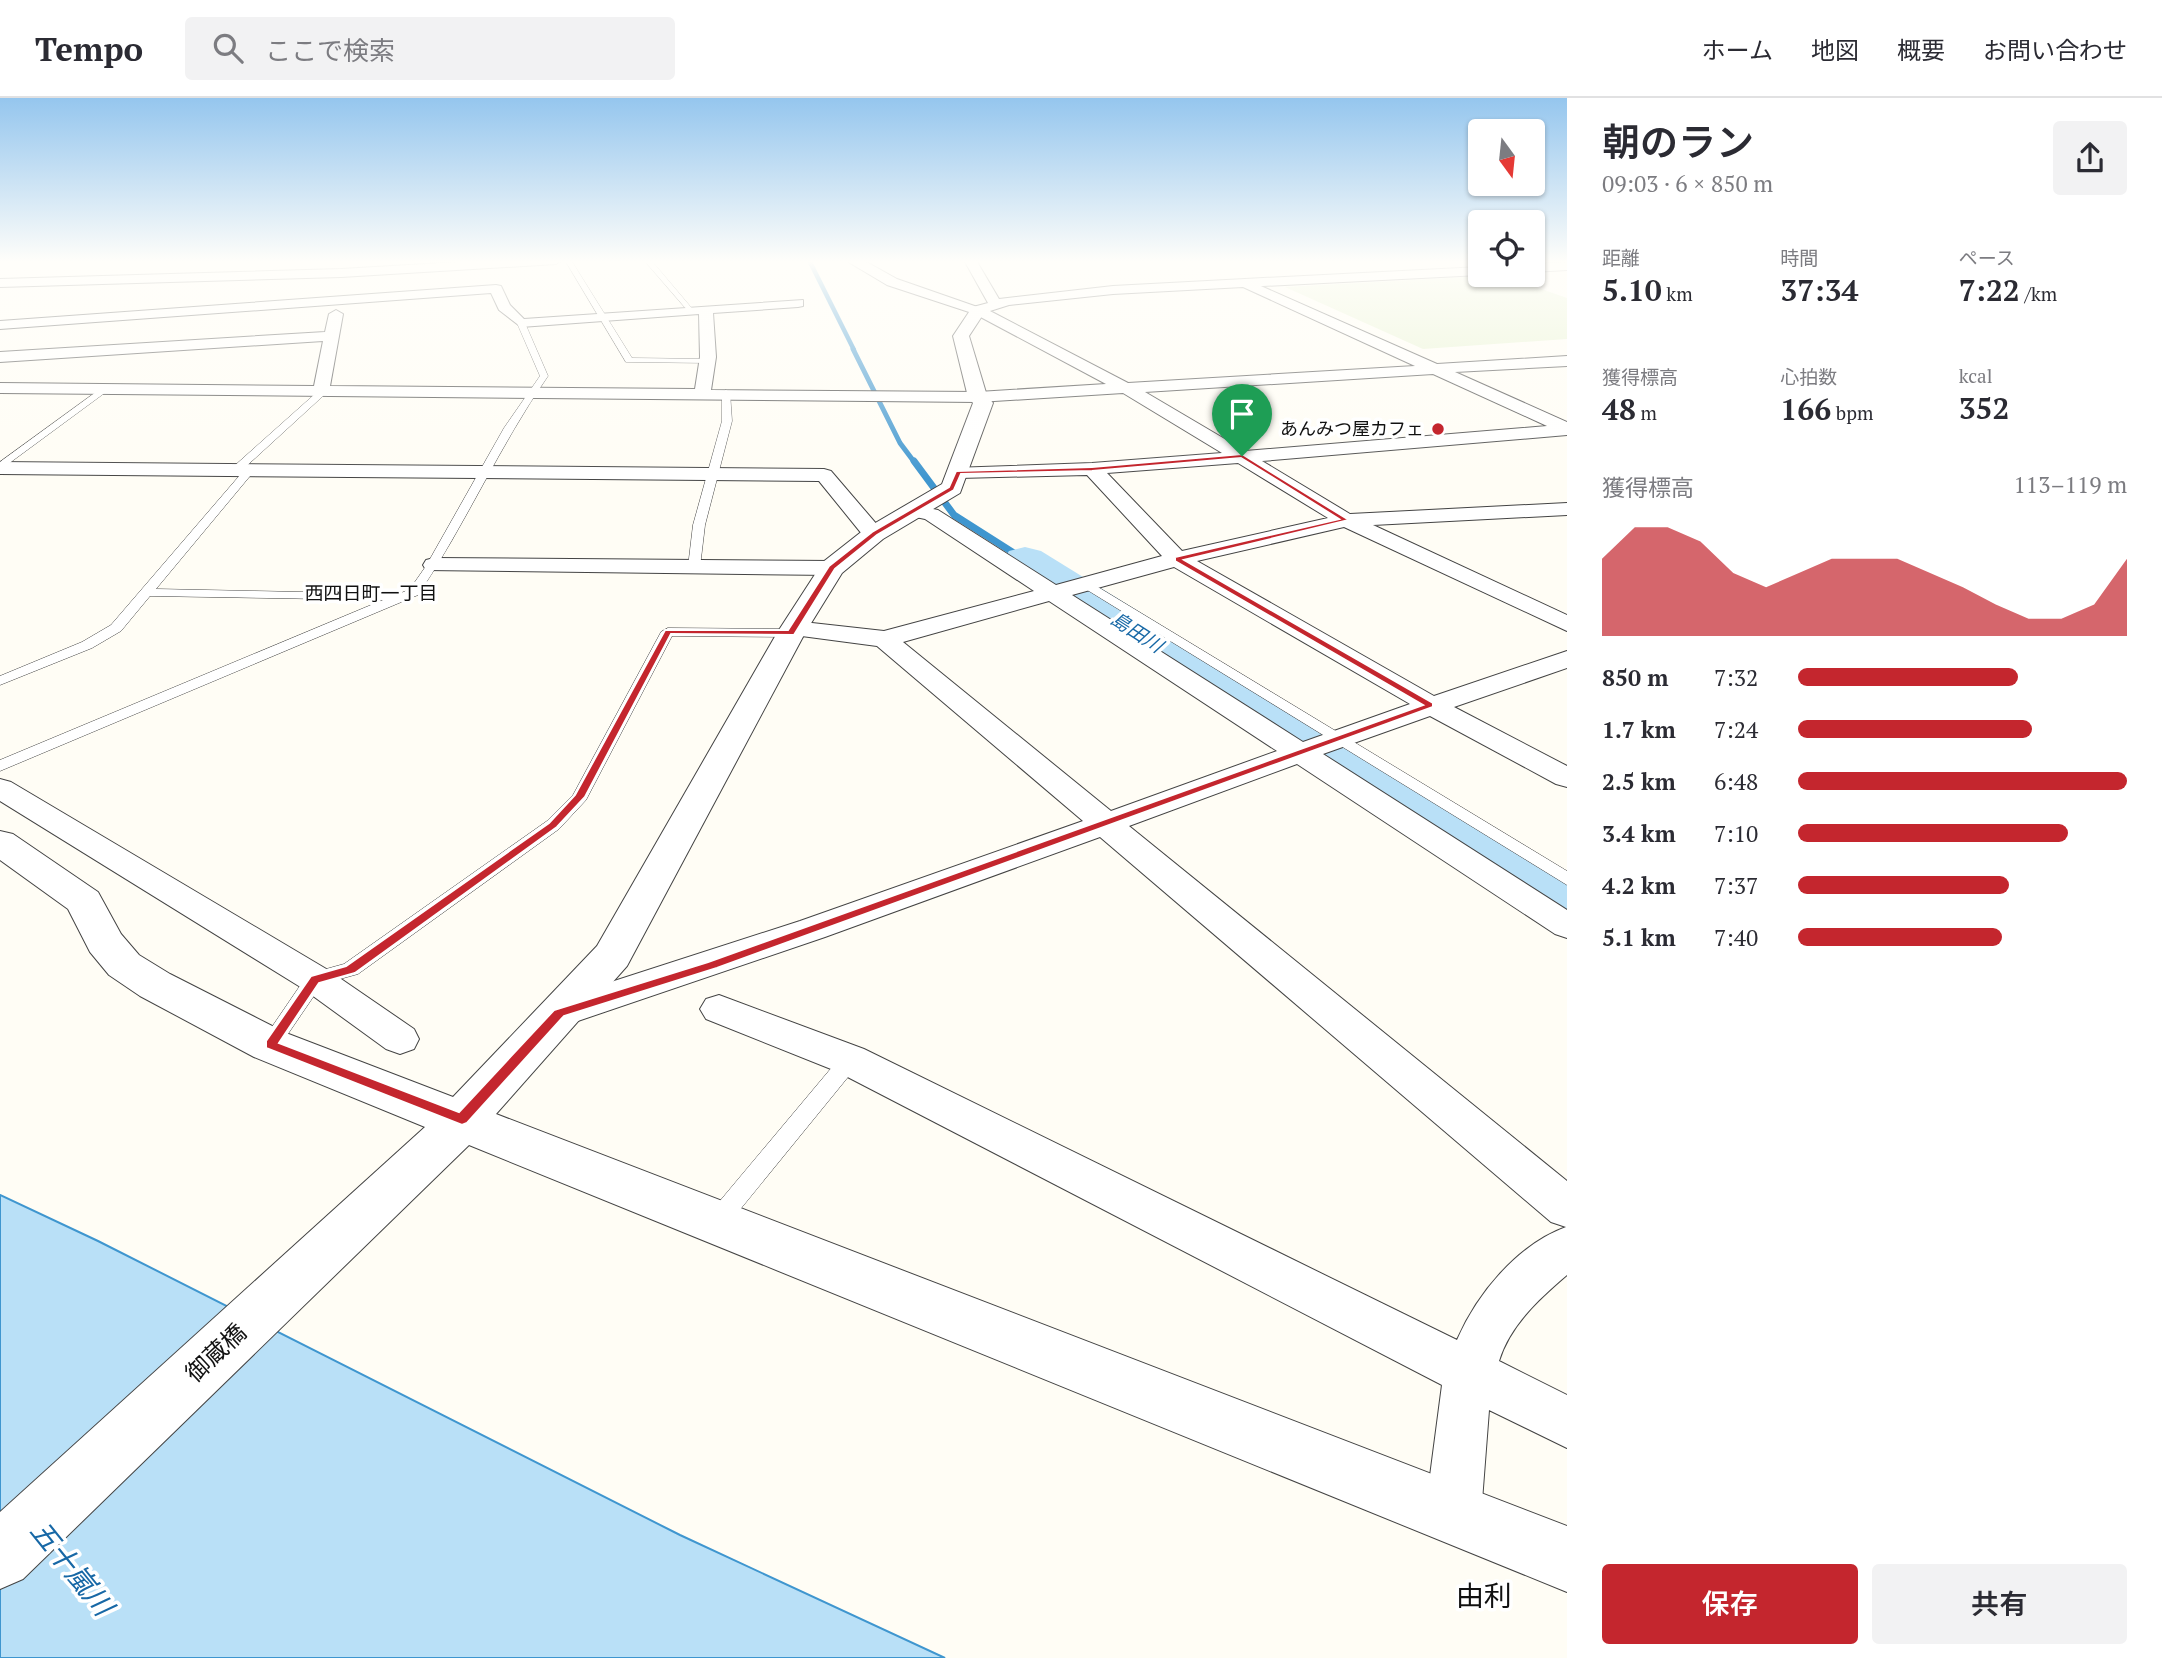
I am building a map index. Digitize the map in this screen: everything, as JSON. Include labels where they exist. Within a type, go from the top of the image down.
[{"type":"street","points":[[44,387],[84,333]]},
{"type":"street","points":[[321,390],[334,333]]},
{"type":"street","points":[[703,333],[708,360],[703,392]]},
{"type":"street","points":[[963,333],[961,336],[982,403],[959,472],[1092,469],[1567,430]]},
{"type":"street","points":[[1021,333],[1126,388],[1346,520],[1567,624]]},
{"type":"street","points":[[1355,333],[1567,430]]},
{"type":"street","points":[[0,356],[333,336]]},
{"type":"street","points":[[0,388],[703,392],[978,397],[1567,360]]},
{"type":"street","points":[[0,468],[824,475],[874,534]]},
{"type":"street","points":[[1092,469],[1177,559],[1430,705],[1567,778]]},
{"type":"street","name":"御蔵橋","points":[[0,1556],[447,1135],[612,956],[792,631],[832,568],[874,534],[952,488],[959,472]]},
{"type":"street","points":[[792,631],[884,639],[1177,559],[1346,520],[1567,509]]},
{"type":"street","points":[[913,511],[931,514],[1301,751],[1567,926]]},
{"type":"street","points":[[434,565],[832,568]]},
{"type":"street","points":[[884,639],[1567,1208]]},
{"type":"street","points":[[559,1013],[712,965],[1301,751],[1567,659]]},
{"type":"street","points":[[0,788],[315,979],[400,1039]]},
{"type":"street","points":[[0,842],[84,901],[105,942],[124,965],[155,985],[447,1135],[717,1221],[1567,1559]]},
{"type":"street","points":[[719,1009],[850,1060],[1468,1375],[1567,1422]]},
{"type":"street","points":[[1453,1514],[1468,1375],[1489,1323],[1544,1265],[1567,1247]]},
{"type":"lane","points":[[0,766],[414,592],[434,565],[532,391],[544,376],[525,333]]},
{"type":"lane","points":[[613,333],[629,360],[708,360]]},
{"type":"lane","points":[[0,468],[106,389]]},
{"type":"lane","points":[[0,681],[87,645],[116,628],[243,470],[321,390]]},
{"type":"lane","points":[[694,567],[699,525],[727,421],[726,393]]},
{"type":"lane","points":[[1088,584],[1336,740],[1567,879]]},
{"type":"lane","points":[[146,592],[384,595],[401,598]]},
{"type":"lane","points":[[270,1045],[315,979],[351,970],[553,825],[580,797],[668,632],[792,631]]},
{"type":"lane","points":[[717,1221],[850,1060]]},
{"type":"green space","points":[[1387,333],[1567,333],[1567,339],[1423,349]]},
{"type":"water","name":"五十嵐川","points":[[0,1195],[98,1241],[680,1535],[945,1658],[0,1658]]},
{"type":"waterway","name":"島田川","points":[[845,333],[854,350]]},
{"type":"waterway","name":"島田川","points":[[853,349],[900,443],[915,463]]},
{"type":"waterway","name":"島田川","points":[[914,461],[954,515],[1025,560]]},
{"type":"waterway","name":"島田川","points":[[1025,560],[1567,907]]},
{"type":"place","name":"あんみつ屋カフェ","points":[[1438,429]]},
{"type":"district","name":"西四日町一丁目","points":[[371,593]]},
{"type":"district","name":"由利","points":[[1484,1596]]},
{"type":"route","points":[[1242,456],[1346,520],[1177,559],[1430,705],[712,965],[559,1013],[462,1119],[270,1045],[315,979],[351,970],[553,825],[580,797],[668,632],[791,633],[832,568],[874,534],[952,488],[959,472],[1092,469],[1242,456]]}]
